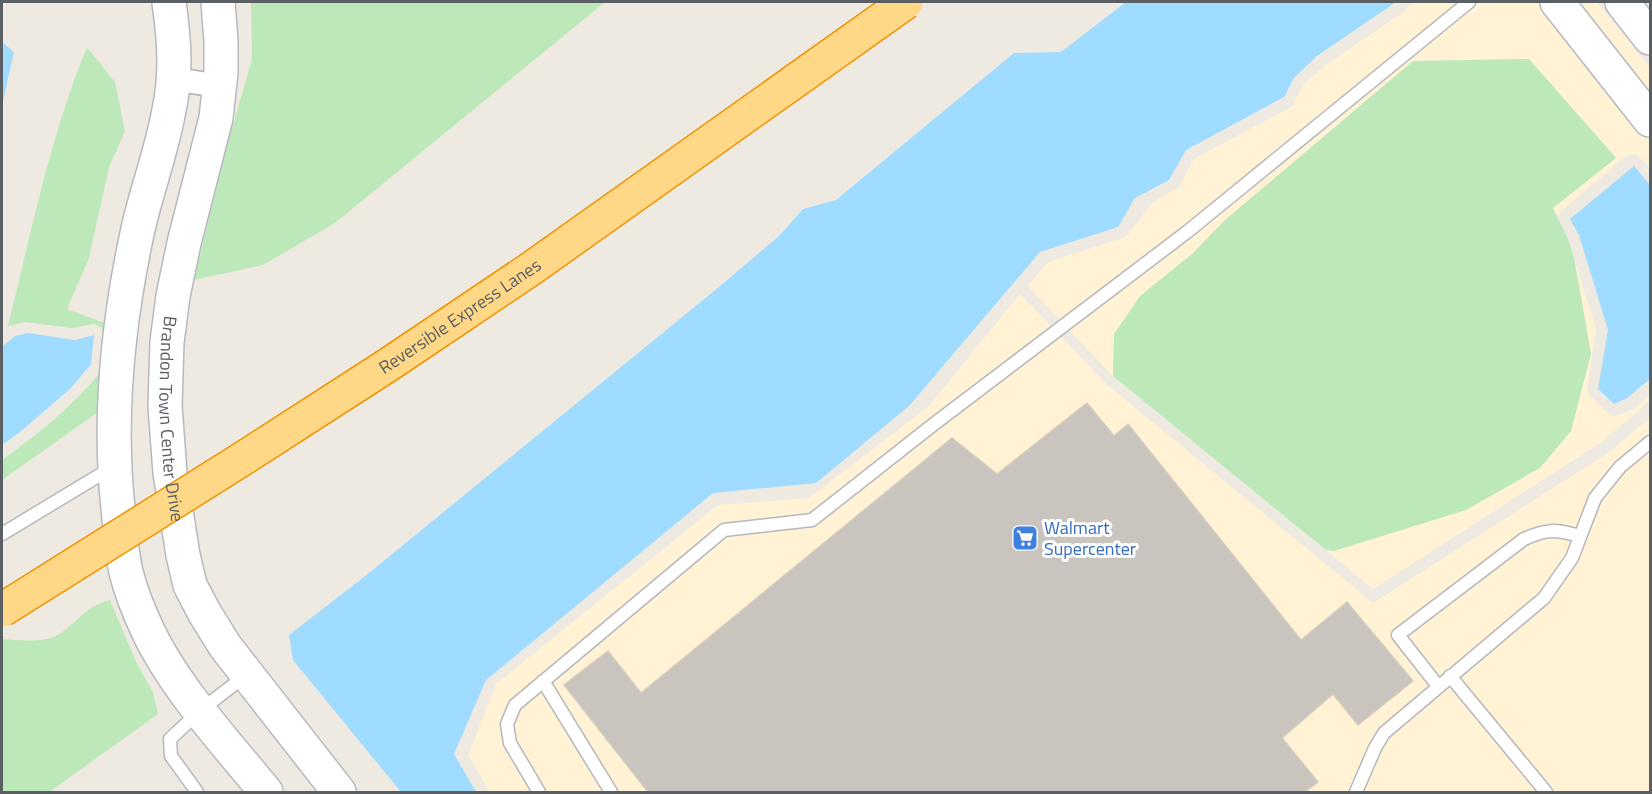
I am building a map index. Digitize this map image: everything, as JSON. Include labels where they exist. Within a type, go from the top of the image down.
[{"type":"highway","name":"Reversible Express Lanes","points":[[2,610],[388,365],[532,268],[906,2]]},
{"type":"street","points":[[169,2],[175,59],[170,108],[138,227],[121,327],[115,392],[114,466],[126,571],[138,606],[161,656],[266,792]]},
{"type":"street","name":"Brandon Town Center Drive","points":[[218,2],[221,42],[220,86],[211,145],[184,243],[173,296],[165,376],[166,432],[180,539],[190,585],[214,629],[246,675],[339,792]]},
{"type":"street","points":[[1557,2],[1650,120]]},
{"type":"street","points":[[1622,2],[1650,38]]},
{"type":"street","points":[[173,79],[220,86]]},
{"type":"lane","points":[[539,792],[510,743],[507,724],[515,705],[543,681],[724,530],[812,520],[934,424],[1187,232],[1469,2]]},
{"type":"lane","points":[[1356,792],[1384,733],[1544,598],[1572,558],[1595,498],[1620,467],[1650,442]]},
{"type":"lane","points":[[2,534],[114,466]]},
{"type":"lane","points":[[1438,686],[1398,635],[1524,539],[1544,531],[1564,531],[1580,536]]},
{"type":"lane","points":[[197,792],[171,756],[170,739],[201,710],[246,675]]},
{"type":"lane","points":[[1450,676],[1546,792]]},
{"type":"lane","points":[[543,681],[611,792]]},
{"type":"shaded area","points":[[1413,2],[1541,2],[1650,141],[1650,168],[1637,154],[1626,156],[1562,210],[1558,217],[1553,208],[1616,158],[1529,59],[1413,61],[1225,220],[1114,334],[1113,376],[1028,286],[1048,262],[1126,237],[1153,202],[1179,187],[1194,159],[1293,106],[1303,85],[1324,66],[1405,11]]},
{"type":"shaded area","points":[[1573,2],[1597,2],[1650,68],[1650,99]]},
{"type":"shaded area","points":[[1574,258],[1596,329],[1587,390],[1591,397],[1613,416],[1635,408],[1650,395],[1650,401],[1600,443],[1373,589],[1326,550],[1334,551],[1397,531],[1591,354]]},
{"type":"shaded area","points":[[1020,294],[1106,384],[1373,603],[1608,453],[1650,418],[1650,792],[490,792],[468,755],[496,684],[718,505],[809,498],[928,407]]},
{"type":"green space","points":[[251,2],[605,2],[335,223],[263,265],[194,280],[225,153],[252,59]]},
{"type":"green space","points":[[87,47],[115,82],[125,131],[109,167],[89,258],[67,309],[107,324],[105,338],[101,327],[94,324],[72,328],[25,322],[8,326],[52,150]]},
{"type":"green space","points":[[1529,59],[1616,158],[1553,208],[1568,239],[1574,258],[1591,354],[1571,431],[1540,468],[1466,510],[1334,551],[1326,550],[1113,376],[1114,334],[1140,296],[1192,254],[1225,220],[1413,61]]},
{"type":"green space","points":[[100,373],[101,410],[2,480],[2,460],[54,420]]},
{"type":"green space","points":[[110,600],[137,664],[153,692],[158,714],[52,790],[53,792],[2,792],[2,639],[48,639],[61,633],[89,610]]},
{"type":"water","points":[[1126,2],[1396,2],[1317,56],[1294,78],[1284,97],[1186,150],[1169,180],[1135,198],[1118,227],[1040,252],[909,406],[816,483],[713,493],[486,680],[454,754],[476,792],[401,792],[293,660],[289,635],[364,577],[719,287],[779,236],[803,209],[836,200],[1014,53],[1061,52]]},
{"type":"water","points":[[2,42],[14,52],[2,106]]},
{"type":"water","points":[[1634,166],[1650,185],[1650,379],[1627,398],[1614,404],[1598,389],[1608,330],[1579,235],[1570,219]]},
{"type":"water","points":[[28,333],[75,340],[94,335],[91,364],[71,388],[2,445],[2,347],[15,336]]},
{"type":"building","name":"Walmart Supercenter","points":[[1087,403],[1114,436],[1128,424],[1301,640],[1347,602],[1413,681],[1358,725],[1333,694],[1282,738],[1318,782],[1305,792],[648,792],[564,685],[608,651],[641,693],[952,438],[997,474]]},
{"type":"place","name":"Walmart Supercenter","points":[[1025,538]]}]
